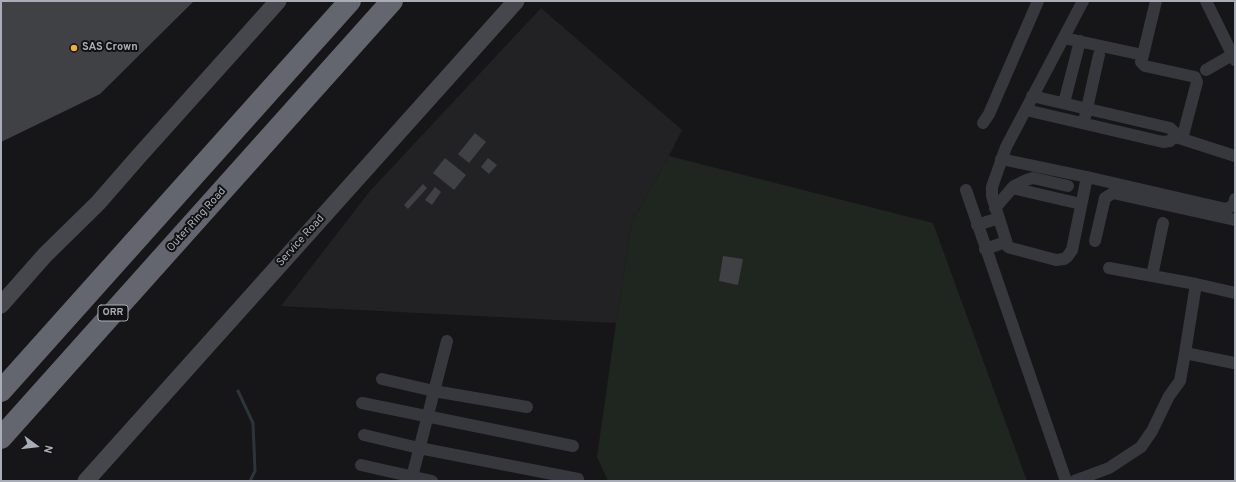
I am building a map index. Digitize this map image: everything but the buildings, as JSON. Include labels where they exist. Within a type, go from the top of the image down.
[{"type":"highway","name":"ORR","points":[[1,391],[350,1]]},
{"type":"highway","name":"Outer Ring Road","points":[[1,438],[392,1]]},
{"type":"main road","points":[[1,305],[45,255],[98,203],[278,1]]},
{"type":"main road","name":"Service Road","points":[[86,481],[516,1]]},
{"type":"street","points":[[983,123],[989,114],[1038,1]]},
{"type":"street","points":[[1083,1],[1032,96],[1001,160],[992,191],[992,196],[1008,246],[1056,260],[1064,259],[1070,254],[1087,177]]},
{"type":"street","points":[[1156,1],[1141,62],[1145,66],[1195,77],[1197,82],[1178,138]]},
{"type":"street","points":[[1206,1],[1234,58],[1206,70]]},
{"type":"street","points":[[1064,38],[1143,55]]},
{"type":"street","points":[[1064,103],[1080,41]]},
{"type":"street","points":[[1084,124],[1099,55]]},
{"type":"street","points":[[1032,96],[1170,128],[1178,138]]},
{"type":"street","points":[[1026,110],[1163,142],[1178,138],[1235,156]]},
{"type":"street","points":[[1001,160],[1087,177],[1226,209],[1234,205],[1235,199]]},
{"type":"street","points":[[977,225],[997,213],[1012,188],[1026,180],[1033,178],[1068,186]]},
{"type":"street","points":[[1012,188],[1081,204]]},
{"type":"street","points":[[966,190],[985,249],[1066,481]]},
{"type":"street","points":[[1095,241],[1105,198],[1112,193],[1235,220]]},
{"type":"street","points":[[1152,276],[1163,223]]},
{"type":"street","points":[[985,249],[1006,242]]},
{"type":"street","points":[[1109,268],[1196,284],[1235,293]]},
{"type":"street","points":[[1074,481],[1109,468],[1141,447],[1152,430],[1169,396],[1180,381],[1196,284]]},
{"type":"street","points":[[411,479],[447,341]]},
{"type":"street","points":[[1185,353],[1234,364]]},
{"type":"street","points":[[382,379],[434,391],[527,407]]},
{"type":"street","points":[[362,403],[573,446]]},
{"type":"street","points":[[364,435],[419,448],[578,479]]},
{"type":"street","points":[[361,465],[411,479],[432,481]]},
{"type":"shaded area","points":[[541,8],[682,130],[632,222],[616,323],[281,306],[370,191]]},
{"type":"shaded area","points":[[669,156],[933,223],[1027,481],[608,481],[597,457],[632,222]]},
{"type":"waterway","points":[[238,391],[253,423],[255,471],[250,481]]},
{"type":"place","name":"SAS Crown","points":[[74,48]]}]
